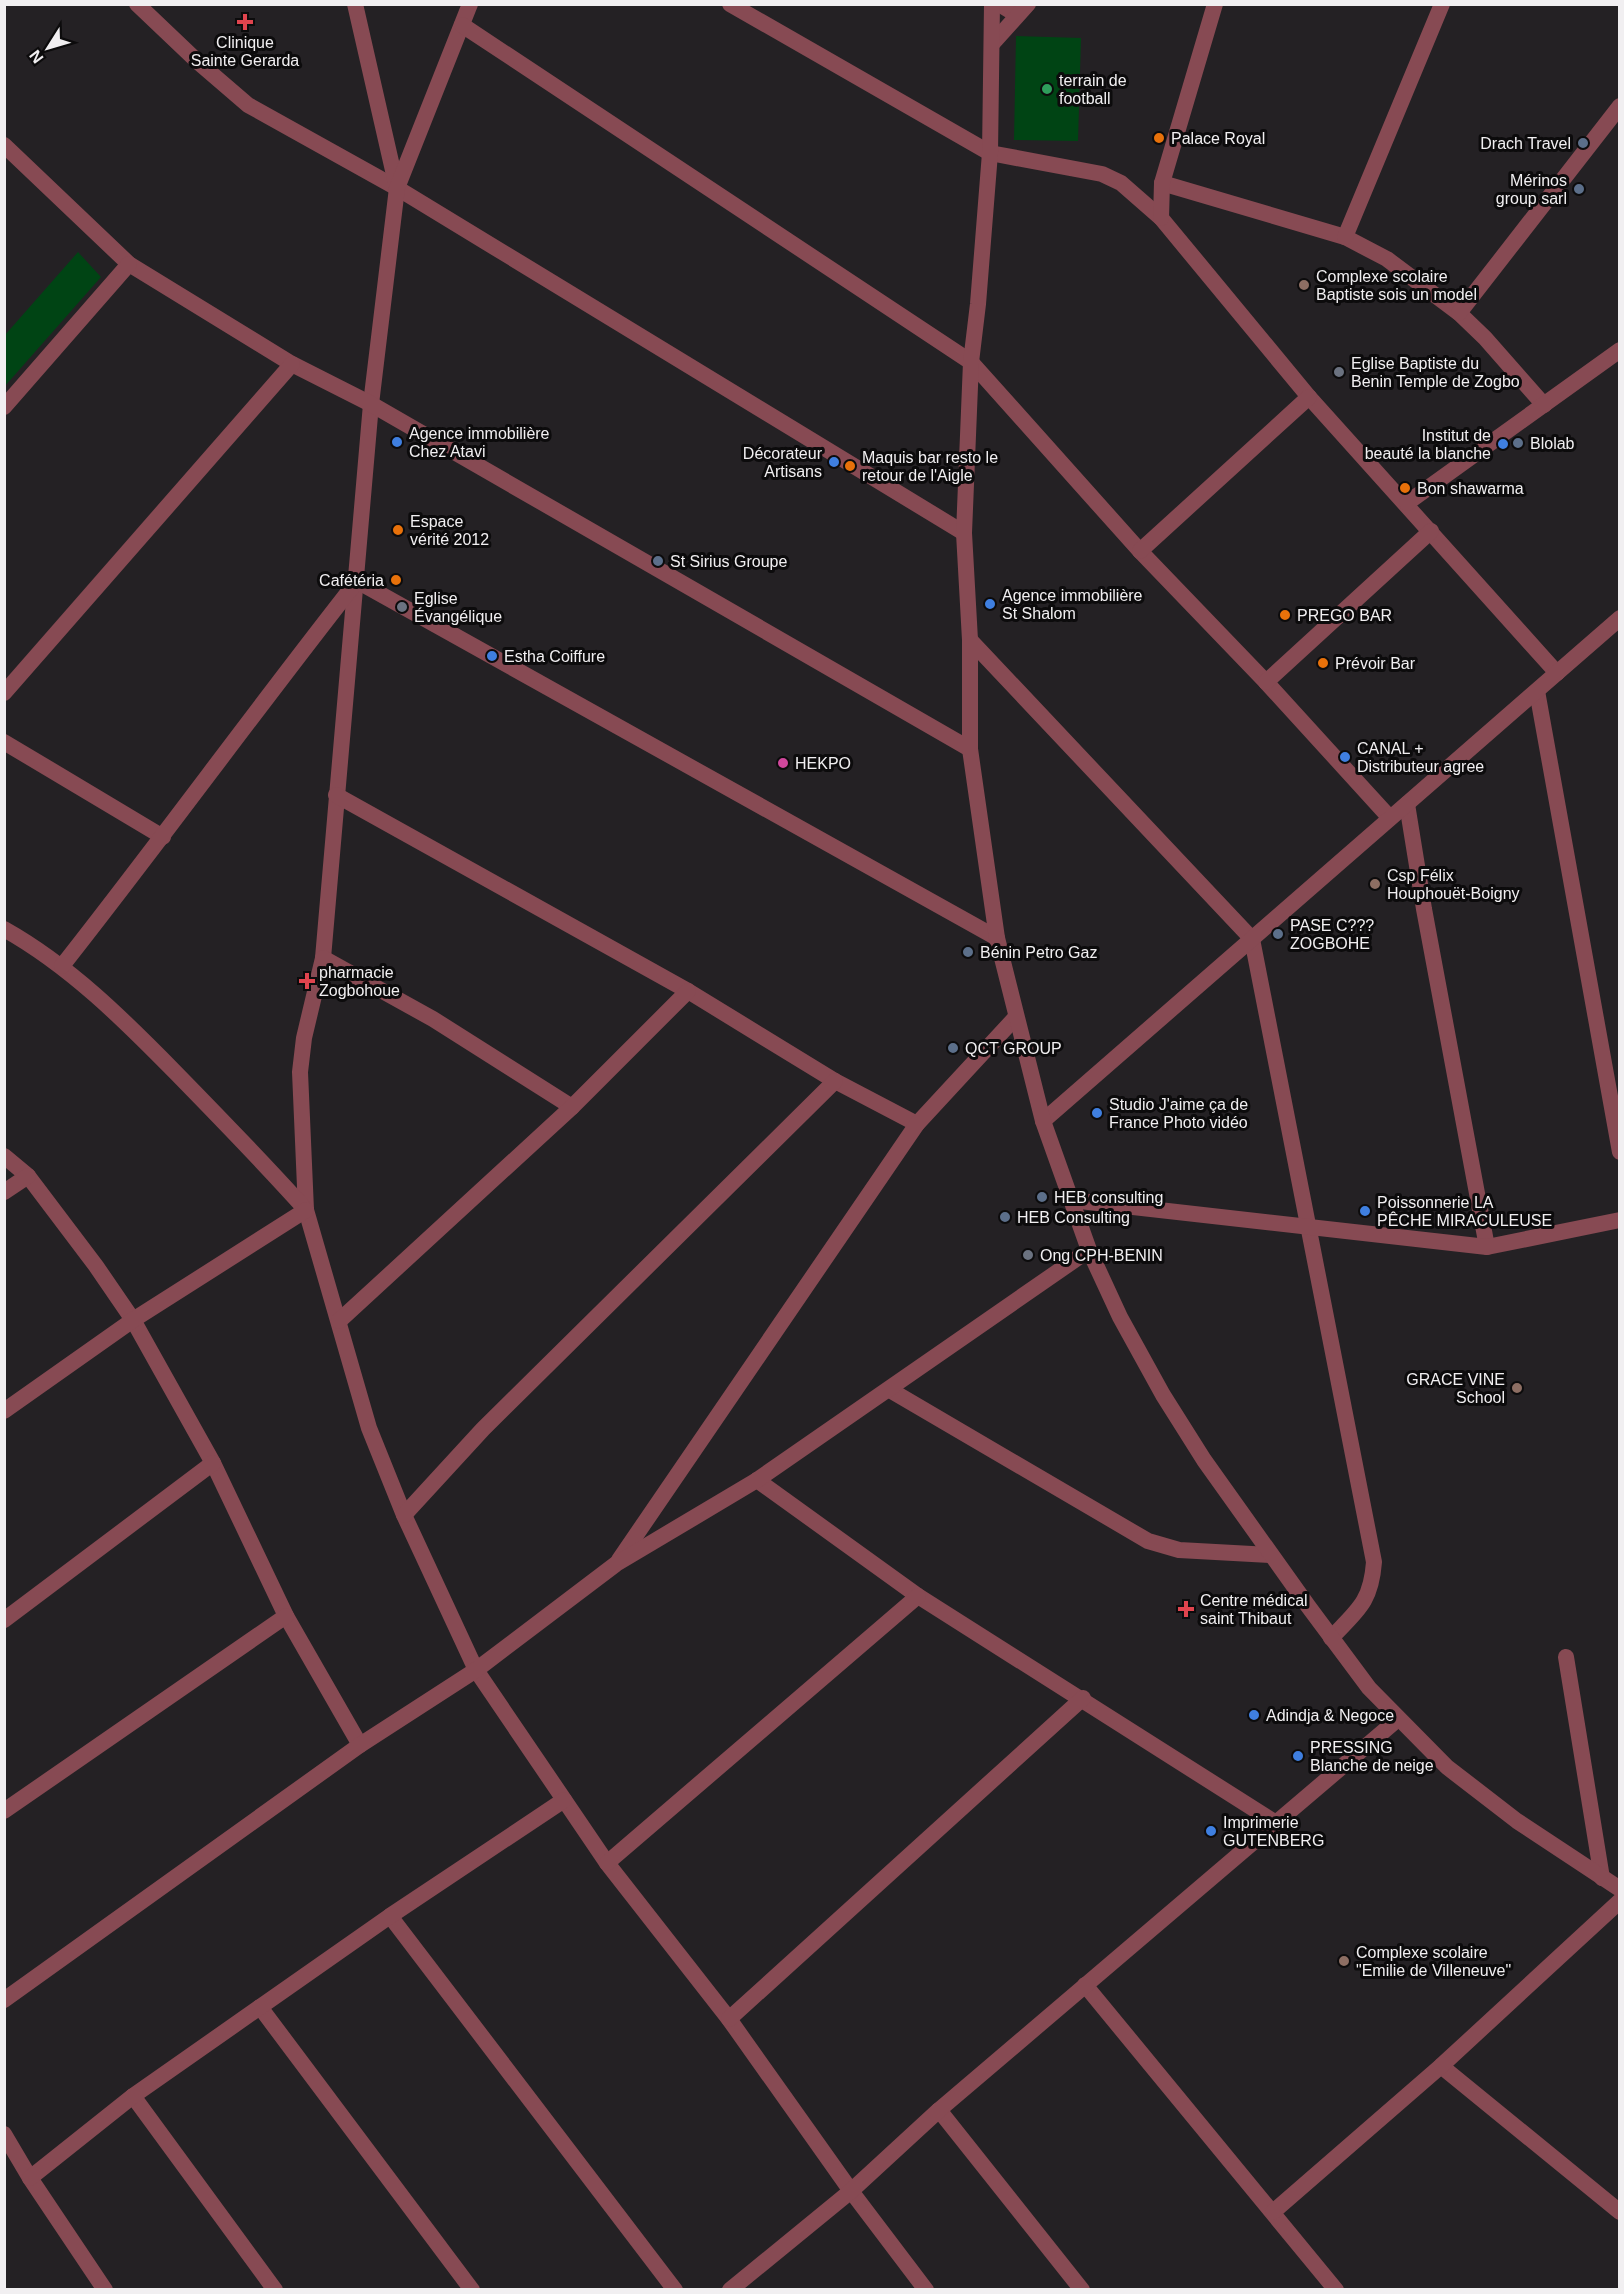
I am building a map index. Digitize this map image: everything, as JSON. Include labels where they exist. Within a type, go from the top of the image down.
[{"type":"street","points":[[137,4],[198,62],[248,105],[397,188],[964,533]]},
{"type":"street","points":[[355,4],[397,188]]},
{"type":"street","points":[[470,4],[397,188],[371,404],[323,958],[304,1038],[300,1071],[306,1210],[369,1428],[404,1515],[476,1670],[607,1863],[729,2019],[851,2191],[926,2289]]},
{"type":"street","points":[[730,4],[990,153],[1102,174],[1121,183],[1161,218],[1309,397],[1407,503],[1557,673]]},
{"type":"street","points":[[992,4],[990,153],[971,362],[964,533],[970,640],[970,749],[997,939],[1043,1121],[1089,1250],[1120,1317],[1163,1395],[1204,1460],[1331,1638],[1370,1688],[1447,1767],[1483,1796],[1620,1888]]},
{"type":"street","points":[[992,44],[1022,10],[999,4]]},
{"type":"street","points":[[1161,218],[1162,183],[1215,4]]},
{"type":"street","points":[[1345,237],[1442,4]]},
{"type":"street","points":[[462,25],[971,362],[1140,551],[1266,682],[1390,818]]},
{"type":"street","points":[[1459,313],[1620,106]]},
{"type":"street","points":[[4,146],[129,264],[292,364],[371,404],[970,749]]},
{"type":"street","points":[[1162,183],[1345,237],[1387,258],[1459,313],[1485,338],[1544,405]]},
{"type":"street","points":[[4,407],[129,264]]},
{"type":"street","points":[[1407,503],[1620,350]]},
{"type":"street","points":[[4,693],[292,364]]},
{"type":"street","points":[[1140,551],[1309,397]]},
{"type":"street","points":[[1266,682],[1431,531]]},
{"type":"street","points":[[62,966],[163,837],[264,700],[357,580]]},
{"type":"street","points":[[357,580],[997,939]]},
{"type":"street","points":[[1043,1121],[1620,618]]},
{"type":"street","points":[[970,640],[1252,939],[1374,1562],[1373,1584],[1365,1601],[1331,1638]]},
{"type":"street","points":[[1537,691],[1620,1152]]},
{"type":"street","points":[[4,742],[163,837]]},
{"type":"street","points":[[336,795],[688,991],[835,1081],[917,1124]]},
{"type":"street","points":[[1407,804],[1424,909],[1487,1247]]},
{"type":"street","points":[[4,928],[62,966],[128,1024],[248,1145],[306,1210]]},
{"type":"street","points":[[323,958],[433,1019],[572,1107]]},
{"type":"street","points":[[339,1321],[572,1107],[688,991]]},
{"type":"street","points":[[616,1564],[917,1124],[1016,1017]]},
{"type":"street","points":[[404,1515],[483,1429],[835,1081]]},
{"type":"street","points":[[4,1156],[28,1176],[96,1266],[133,1320],[213,1463],[286,1616],[360,1745]]},
{"type":"street","points":[[4,1192],[28,1176]]},
{"type":"street","points":[[1071,1200],[1487,1247],[1620,1220]]},
{"type":"street","points":[[4,1411],[133,1320],[306,1210]]},
{"type":"street","points":[[4,2000],[360,1745],[476,1670],[616,1564],[757,1480],[1089,1250]]},
{"type":"street","points":[[890,1390],[1148,1541],[1179,1550],[1270,1555]]},
{"type":"street","points":[[4,1620],[213,1463]]},
{"type":"street","points":[[757,1480],[918,1596],[1083,1698],[1276,1823]]},
{"type":"street","points":[[607,1863],[918,1596]]},
{"type":"street","points":[[4,1811],[286,1616]]},
{"type":"street","points":[[1566,1657],[1602,1878]]},
{"type":"street","points":[[729,2019],[1083,1698]]},
{"type":"street","points":[[730,2289],[851,2191],[939,2110],[1398,1719]]},
{"type":"street","points":[[30,2178],[133,2096],[390,1916],[564,1800]]},
{"type":"street","points":[[1273,2212],[1441,2066],[1620,1901]]},
{"type":"street","points":[[390,1916],[675,2289]]},
{"type":"street","points":[[1085,1985],[1336,2289]]},
{"type":"street","points":[[260,2007],[472,2289]]},
{"type":"street","points":[[1441,2066],[1620,2211]]},
{"type":"street","points":[[133,2096],[275,2289]]},
{"type":"street","points":[[939,2110],[1082,2289]]},
{"type":"street","points":[[4,2133],[30,2178],[105,2289]]},
{"type":"green space","name":"terrain de football","points":[[1016,36],[1081,38],[1078,141],[1014,140]]},
{"type":"green space","points":[[78,252],[101,277],[5,386],[5,335]]},
{"type":"place","name":"Clinique Sainte Gerarda","points":[[245,22]]},
{"type":"place","name":"terrain de football","points":[[1047,89]]},
{"type":"place","name":"Palace Royal","points":[[1159,138]]},
{"type":"place","name":"Drach Travel","points":[[1583,143]]},
{"type":"place","name":"Mérinos group sarl","points":[[1579,189]]},
{"type":"place","name":"Complexe scolaire Baptiste sois un model","points":[[1304,285]]},
{"type":"place","name":"Eglise Baptiste du Benin Temple de Zogbo","points":[[1339,372]]},
{"type":"place","name":"Agence immobilière Chez Atavi","points":[[397,442]]},
{"type":"place","name":"Blolab","points":[[1518,443]]},
{"type":"place","name":"Institut de beauté la blanche","points":[[1503,444]]},
{"type":"place","name":"Décorateur Artisans","points":[[834,462]]},
{"type":"place","name":"Maquis bar resto le retour de l'Aigle","points":[[850,466]]},
{"type":"place","name":"Bon shawarma","points":[[1405,488]]},
{"type":"place","name":"Espace vérité 2012","points":[[398,530]]},
{"type":"place","name":"St Sirius Groupe","points":[[658,561]]},
{"type":"place","name":"Cafétéria","points":[[396,580]]},
{"type":"place","name":"Agence immobilière St Shalom","points":[[990,604]]},
{"type":"place","name":"Eglise Évangélique","points":[[402,607]]},
{"type":"place","name":"PREGO BAR","points":[[1285,615]]},
{"type":"place","name":"Estha Coiffure","points":[[492,656]]},
{"type":"place","name":"Prévoir Bar","points":[[1323,663]]},
{"type":"place","name":"CANAL + Distributeur agree","points":[[1345,757]]},
{"type":"place","name":"HEKPO","points":[[783,763]]},
{"type":"place","name":"Csp Félix Houphouët-Boigny","points":[[1375,884]]},
{"type":"place","name":"PASE C??? ZOGBOHE","points":[[1278,934]]},
{"type":"place","name":"Bénin Petro Gaz","points":[[968,952]]},
{"type":"place","name":"pharmacie Zogbohoue","points":[[307,981]]},
{"type":"place","name":"QCT GROUP","points":[[953,1048]]},
{"type":"place","name":"Studio J'aime ça de France Photo vidéo","points":[[1097,1113]]},
{"type":"place","name":"HEB consulting","points":[[1042,1197]]},
{"type":"place","name":"Poissonnerie LA PÊCHE MIRACULEUSE","points":[[1365,1211]]},
{"type":"place","name":"HEB Consulting","points":[[1005,1217]]},
{"type":"place","name":"Ong CPH-BENIN","points":[[1028,1255]]},
{"type":"place","name":"GRACE VINE School","points":[[1517,1388]]},
{"type":"place","name":"Centre médical saint Thibaut","points":[[1186,1609]]},
{"type":"place","name":"Adindja & Negoce","points":[[1254,1715]]},
{"type":"place","name":"PRESSING Blanche de neige","points":[[1298,1756]]},
{"type":"place","name":"Imprimerie GUTENBERG","points":[[1211,1831]]},
{"type":"place","name":"Complexe scolaire \"Emilie de Villeneuve\"","points":[[1344,1961]]}]
